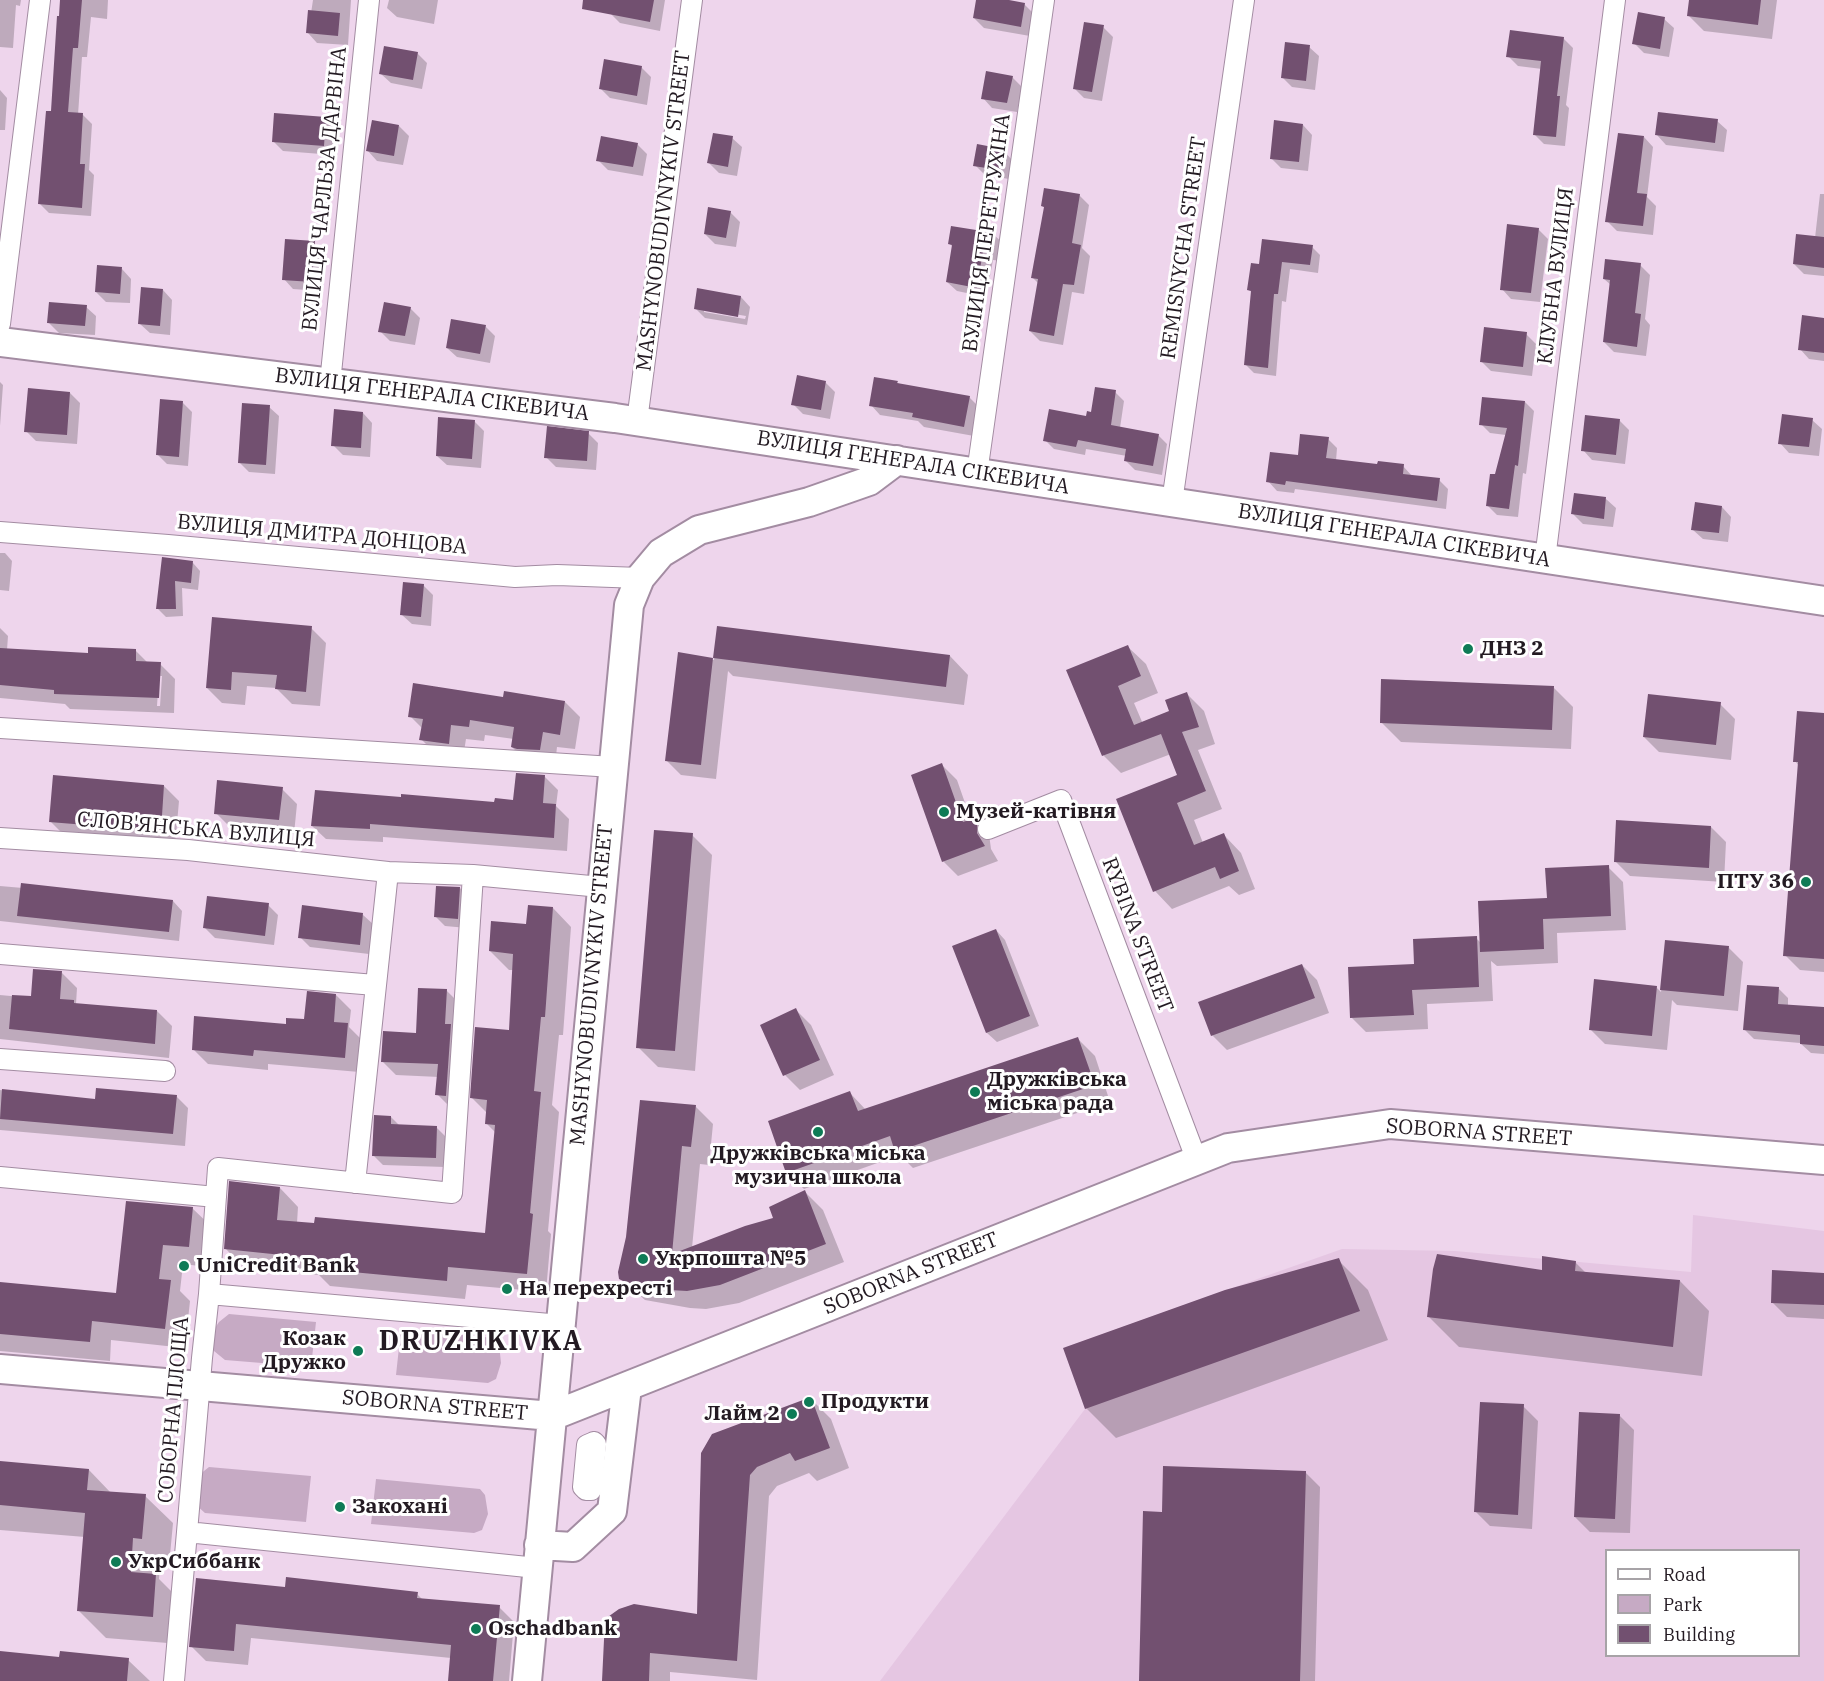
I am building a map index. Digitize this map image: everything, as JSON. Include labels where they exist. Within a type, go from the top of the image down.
[{"type":"street","points":[[0,324],[40,0]]},
{"type":"street","name":"ВУЛИЦЯ ЧАРЛЬЗА ДАРВІНА","points":[[330,383],[369,0]]},
{"type":"street","name":"MASHYNOBUDIVNYKIV STREET","points":[[637,421],[692,0]]},
{"type":"street","name":"ВУЛИЦЯ ПЕРЕТРУХІНА","points":[[977,472],[1044,0]]},
{"type":"street","name":"REMISNYCHA STREET","points":[[1172,502],[1244,0]]},
{"type":"street","name":"КЛУБНА ВУЛИЦЯ","points":[[1545,559],[1615,0]]},
{"type":"street","name":"ВУЛИЦЯ ГЕНЕРАЛА СІКЕВИЧА","points":[[0,342],[637,421],[1824,601]]},
{"type":"street","name":"MASHYNOBUDIVNYKIV STREET","points":[[527,1681],[629,605],[640,578],[661,553],[699,530],[809,502],[869,481],[897,460]]},
{"type":"street","name":"ВУЛИЦЯ ДМИТРА ДОНЦОВА","points":[[0,532],[515,577],[557,575],[640,578]]},
{"type":"street","points":[[0,728],[613,767]]},
{"type":"street","name":"RYBINA STREET","points":[[988,829],[1061,800],[1197,1161]]},
{"type":"street","name":"СЛОВ'ЯНСЬКА ВУЛИЦЯ","points":[[0,838],[188,850],[388,872],[473,875],[601,887]]},
{"type":"street","points":[[355,1183],[388,872]]},
{"type":"street","points":[[209,1294],[218,1168],[452,1192],[473,875]]},
{"type":"street","points":[[0,954],[375,985]]},
{"type":"street","points":[[0,1059],[165,1071]]},
{"type":"street","name":"SOBORNA STREET","points":[[0,1369],[552,1416],[1228,1148],[1390,1124],[1824,1160]]},
{"type":"street","points":[[0,1177],[216,1191]]},
{"type":"street","name":"СОБОРНА ПЛОЩА","points":[[538,1556],[187,1532],[209,1294],[561,1325]]},
{"type":"street","points":[[538,1556],[573,1547],[612,1511],[627,1388]]},
{"type":"street","points":[[174,1681],[187,1532]]},
{"type":"shaded area","points":[[1693,1215],[1824,1231],[1824,1681],[880,1681],[1085,1409],[1066,1347],[1342,1249],[1455,1251],[1691,1272]]},
{"type":"green space","points":[[229,1314],[316,1322],[311,1367],[225,1360],[214,1351],[211,1334],[219,1322]]},
{"type":"green space","points":[[401,1329],[494,1338],[499,1344],[501,1363],[496,1379],[488,1383],[396,1375]]},
{"type":"green space","points":[[209,1467],[311,1476],[306,1522],[205,1513],[195,1504],[199,1475]]},
{"type":"green space","points":[[376,1479],[480,1489],[485,1495],[488,1514],[482,1530],[474,1533],[371,1524]]},
{"type":"building","points":[[60,0],[82,0],[78,48],[73,48],[68,112],[83,113],[80,164],[85,164],[82,208],[38,204],[46,111],[51,111]]},
{"type":"building","points":[[583,0],[654,0],[650,22],[582,9]]},
{"type":"building","points":[[976,0],[1009,0],[1025,3],[1021,27],[973,18]]},
{"type":"building","points":[[1689,0],[1761,0],[1758,25],[1687,16]]},
{"type":"building","points":[[308,10],[340,13],[338,36],[306,33]]},
{"type":"building","points":[[1638,12],[1665,17],[1660,49],[1632,44]]},
{"type":"building","points":[[1084,22],[1104,25],[1092,92],[1073,89]]},
{"type":"building","points":[[1510,30],[1564,37],[1557,96],[1560,96],[1556,137],[1533,135],[1541,61],[1506,57]]},
{"type":"building","points":[[1285,42],[1310,45],[1306,81],[1281,78]]},
{"type":"building","points":[[384,46],[418,52],[413,80],[379,74]]},
{"type":"building","points":[[604,59],[642,66],[637,96],[599,89]]},
{"type":"building","points":[[986,71],[1013,76],[1007,103],[981,99]]},
{"type":"building","points":[[1658,112],[1718,119],[1715,143],[1655,135]]},
{"type":"building","points":[[274,113],[326,117],[324,146],[272,142]]},
{"type":"building","points":[[372,120],[399,125],[394,156],[366,151]]},
{"type":"building","points":[[1274,120],[1303,124],[1299,162],[1270,159]]},
{"type":"building","points":[[713,133],[733,136],[728,167],[707,163]]},
{"type":"building","points":[[1618,133],[1644,136],[1637,193],[1647,194],[1643,226],[1605,222]]},
{"type":"building","points":[[601,136],[638,143],[633,167],[596,161]]},
{"type":"building","points":[[977,144],[1003,149],[1000,170],[973,166]]},
{"type":"building","points":[[1044,188],[1080,194],[1072,243],[1081,245],[1074,285],[1063,284],[1054,336],[1029,331],[1038,279],[1031,278],[1044,207],[1041,206]]},
{"type":"building","points":[[708,207],[731,211],[726,238],[704,234]]},
{"type":"building","points":[[1507,224],[1539,228],[1531,293],[1500,290]]},
{"type":"building","points":[[951,226],[995,233],[992,252],[983,251],[977,288],[946,282],[952,245],[948,244]]},
{"type":"building","points":[[1796,234],[1824,237],[1824,268],[1793,264]]},
{"type":"building","points":[[285,239],[315,241],[312,282],[282,280]]},
{"type":"building","points":[[1262,239],[1313,245],[1310,265],[1282,262],[1278,294],[1274,294],[1268,368],[1244,365],[1251,291],[1247,290],[1251,263],[1259,264]]},
{"type":"building","points":[[1605,259],[1641,263],[1635,313],[1641,314],[1637,347],[1603,342],[1610,280],[1603,279]]},
{"type":"building","points":[[97,265],[122,267],[120,294],[95,292]]},
{"type":"building","points":[[141,287],[163,289],[160,326],[138,324]]},
{"type":"building","points":[[697,288],[741,296],[738,317],[694,309]]},
{"type":"building","points":[[49,302],[87,305],[85,326],[47,323]]},
{"type":"building","points":[[384,302],[411,307],[405,336],[378,332]]},
{"type":"building","points":[[1802,315],[1824,318],[1824,353],[1798,350]]},
{"type":"building","points":[[451,319],[486,325],[480,354],[446,348]]},
{"type":"building","points":[[1484,327],[1527,332],[1523,367],[1480,362]]},
{"type":"building","points":[[797,375],[826,381],[821,410],[791,405]]},
{"type":"building","points":[[874,377],[970,396],[964,427],[912,417],[913,413],[869,406]]},
{"type":"building","points":[[1095,387],[1116,390],[1111,425],[1159,434],[1153,466],[1124,461],[1126,449],[1078,440],[1076,447],[1043,441],[1049,409],[1086,416],[1087,411],[1091,412]]},
{"type":"building","points":[[28,388],[70,392],[67,435],[24,432]]},
{"type":"building","points":[[1482,397],[1525,401],[1518,466],[1515,465],[1509,509],[1486,506],[1490,474],[1495,474],[1507,428],[1479,425]]},
{"type":"building","points":[[160,399],[183,401],[179,457],[156,455]]},
{"type":"building","points":[[242,403],[270,405],[266,465],[238,463]]},
{"type":"building","points":[[334,409],[363,412],[361,448],[331,446]]},
{"type":"building","points":[[1782,414],[1813,418],[1809,447],[1778,444]]},
{"type":"building","points":[[1585,415],[1620,419],[1616,455],[1581,451]]},
{"type":"building","points":[[438,417],[475,420],[472,459],[436,456]]},
{"type":"building","points":[[547,426],[589,431],[587,461],[544,458]]},
{"type":"building","points":[[1300,434],[1329,437],[1326,458],[1377,464],[1378,461],[1404,464],[1403,474],[1440,478],[1437,501],[1286,481],[1285,485],[1266,482],[1270,452],[1298,455]]},
{"type":"building","points":[[1574,493],[1606,497],[1604,519],[1571,514]]},
{"type":"building","points":[[1695,502],[1722,506],[1719,533],[1691,530]]},
{"type":"building","points":[[162,557],[193,561],[191,583],[175,581],[176,609],[156,609]]},
{"type":"building","points":[[403,582],[424,584],[421,617],[400,615]]},
{"type":"building","points":[[212,617],[312,626],[306,692],[275,689],[277,675],[232,672],[231,690],[206,688]]},
{"type":"building","points":[[717,626],[950,655],[946,687],[713,658]]},
{"type":"building","points":[[1128,645],[1141,676],[1118,686],[1134,725],[1169,711],[1165,700],[1187,692],[1199,727],[1182,732],[1206,791],[1177,803],[1194,845],[1224,833],[1239,871],[1220,879],[1215,867],[1153,892],[1116,799],[1177,775],[1161,734],[1102,756],[1066,670]]},
{"type":"building","points":[[88,647],[136,649],[136,661],[161,662],[159,698],[54,694],[54,690],[0,685],[0,648],[88,653]]},
{"type":"building","points":[[678,652],[713,658],[701,765],[665,761]]},
{"type":"building","points":[[1381,679],[1554,686],[1552,730],[1380,723]]},
{"type":"building","points":[[413,683],[503,697],[504,691],[565,701],[560,735],[543,732],[540,750],[517,749],[511,747],[514,727],[470,720],[469,727],[451,725],[449,744],[419,740],[423,719],[408,717]]},
{"type":"building","points":[[1648,694],[1721,702],[1716,745],[1643,737]]},
{"type":"building","name":"ПТУ 36","points":[[1797,711],[1824,713],[1824,959],[1783,956],[1798,762],[1793,762]]},
{"type":"building","points":[[942,763],[963,822],[975,818],[977,833],[985,846],[942,862],[911,775]]},
{"type":"building","points":[[516,773],[545,775],[543,803],[556,804],[554,838],[370,824],[370,829],[311,826],[315,790],[494,802],[495,798],[513,800]]},
{"type":"building","points":[[53,775],[164,785],[161,831],[49,822]]},
{"type":"building","points":[[217,780],[283,787],[279,820],[214,814]]},
{"type":"building","points":[[1616,820],[1711,826],[1709,868],[1614,862]]},
{"type":"building","points":[[654,830],[693,833],[675,1051],[636,1048]]},
{"type":"building","points":[[1609,865],[1611,916],[1543,919],[1544,949],[1480,952],[1478,901],[1547,898],[1545,868]]},
{"type":"building","points":[[21,883],[173,900],[169,932],[17,916]]},
{"type":"building","points":[[436,886],[460,887],[458,919],[434,917]]},
{"type":"building","points":[[207,896],[269,903],[265,936],[203,928]]},
{"type":"building","points":[[302,905],[363,913],[360,945],[298,938]]},
{"type":"building","points":[[528,905],[553,907],[545,1017],[541,1017],[534,1091],[541,1092],[527,1274],[448,1267],[447,1281],[310,1268],[311,1258],[224,1249],[229,1181],[280,1187],[277,1220],[314,1223],[315,1217],[485,1233],[495,1125],[485,1124],[487,1100],[470,1098],[475,1027],[509,1030],[513,954],[489,951],[491,921],[526,924]]},
{"type":"building","points":[[996,929],[1030,1016],[986,1033],[952,946]]},
{"type":"building","points":[[1477,936],[1479,987],[1412,990],[1414,1015],[1350,1018],[1348,967],[1414,964],[1413,939]]},
{"type":"building","points":[[1665,940],[1729,946],[1724,996],[1660,990]]},
{"type":"building","points":[[1302,964],[1315,998],[1211,1036],[1198,1002]]},
{"type":"building","points":[[33,969],[62,971],[60,999],[74,1000],[74,1003],[157,1010],[155,1044],[9,1029],[12,995],[31,996]]},
{"type":"building","points":[[1594,979],[1657,986],[1652,1036],[1589,1030]]},
{"type":"building","points":[[1747,985],[1779,987],[1778,1004],[1824,1007],[1824,1046],[1800,1044],[1800,1035],[1743,1030]]},
{"type":"building","points":[[418,988],[447,989],[445,1024],[451,1024],[446,1096],[435,1095],[438,1064],[381,1062],[383,1031],[416,1033]]},
{"type":"building","points":[[307,991],[336,994],[334,1022],[348,1023],[345,1058],[254,1050],[253,1056],[192,1050],[194,1016],[286,1024],[286,1018],[304,1019]]},
{"type":"building","points":[[796,1008],[820,1060],[783,1076],[760,1025]]},
{"type":"building","points":[[1078,1037],[1095,1085],[895,1152],[890,1136],[786,1173],[768,1121],[850,1091],[858,1111]]},
{"type":"building","points":[[96,1088],[177,1095],[173,1134],[0,1119],[2,1089],[95,1099]]},
{"type":"building","points":[[640,1100],[696,1105],[691,1147],[682,1146],[672,1254],[745,1226],[773,1218],[769,1207],[805,1190],[826,1244],[720,1285],[687,1291],[670,1290],[619,1279],[618,1272],[626,1237]]},
{"type":"building","points":[[374,1115],[391,1116],[391,1124],[437,1126],[436,1158],[372,1156]]},
{"type":"building","points":[[126,1201],[193,1207],[189,1247],[163,1245],[159,1279],[171,1280],[165,1329],[92,1321],[90,1342],[0,1334],[0,1282],[116,1293]]},
{"type":"building","points":[[1437,1254],[1542,1270],[1542,1256],[1576,1261],[1575,1271],[1680,1280],[1673,1347],[1427,1317]]},
{"type":"building","points":[[1339,1258],[1360,1311],[1085,1409],[1063,1348],[1225,1290]]},
{"type":"building","points":[[1772,1270],[1824,1273],[1824,1305],[1771,1303]]},
{"type":"building","points":[[811,1397],[830,1448],[795,1461],[790,1453],[757,1467],[750,1475],[737,1661],[650,1653],[649,1681],[602,1681],[605,1619],[619,1609],[634,1604],[697,1614],[701,1453],[712,1434]]},
{"type":"building","points":[[1480,1402],[1524,1404],[1518,1515],[1474,1512]]},
{"type":"building","points":[[1579,1412],[1620,1414],[1615,1519],[1574,1517]]},
{"type":"building","points":[[0,1461],[89,1469],[87,1490],[146,1494],[142,1539],[133,1538],[131,1572],[156,1574],[153,1617],[77,1611],[85,1513],[0,1505]]},
{"type":"building","points":[[1163,1466],[1306,1471],[1300,1681],[1139,1681],[1143,1511],[1162,1512]]},
{"type":"building","points":[[286,1577],[418,1592],[417,1598],[500,1605],[493,1681],[448,1681],[451,1645],[236,1624],[234,1651],[189,1647],[196,1578],[285,1587]]},
{"type":"building","points":[[0,1651],[59,1657],[60,1651],[129,1658],[127,1681],[0,1681]]},
{"type":"place","name":"ДНЗ 2","points":[[1468,649]]},
{"type":"place","name":"Музей-катівня","points":[[944,812]]},
{"type":"place","name":"ПТУ 36","points":[[1806,882]]},
{"type":"place","name":"Дружківська міська рада","points":[[975,1092]]},
{"type":"place","name":"Дружківська міська музична школа","points":[[818,1132]]},
{"type":"place","name":"Укрпошта №5","points":[[643,1259]]},
{"type":"place","name":"UniCredit Bank","points":[[184,1266]]},
{"type":"place","name":"На перехресті","points":[[507,1289]]},
{"type":"place","name":"Козак Дружко","points":[[358,1351]]},
{"type":"place","name":"Продукти","points":[[809,1402]]},
{"type":"place","name":"Лайм 2","points":[[792,1414]]},
{"type":"place","name":"Закохані","points":[[340,1507]]},
{"type":"place","name":"УкрСиббанк","points":[[116,1562]]},
{"type":"place","name":"Oschadbank","points":[[476,1629]]},
{"type":"district","name":"DRUZHKIVKA","points":[[481,1342]]}]
